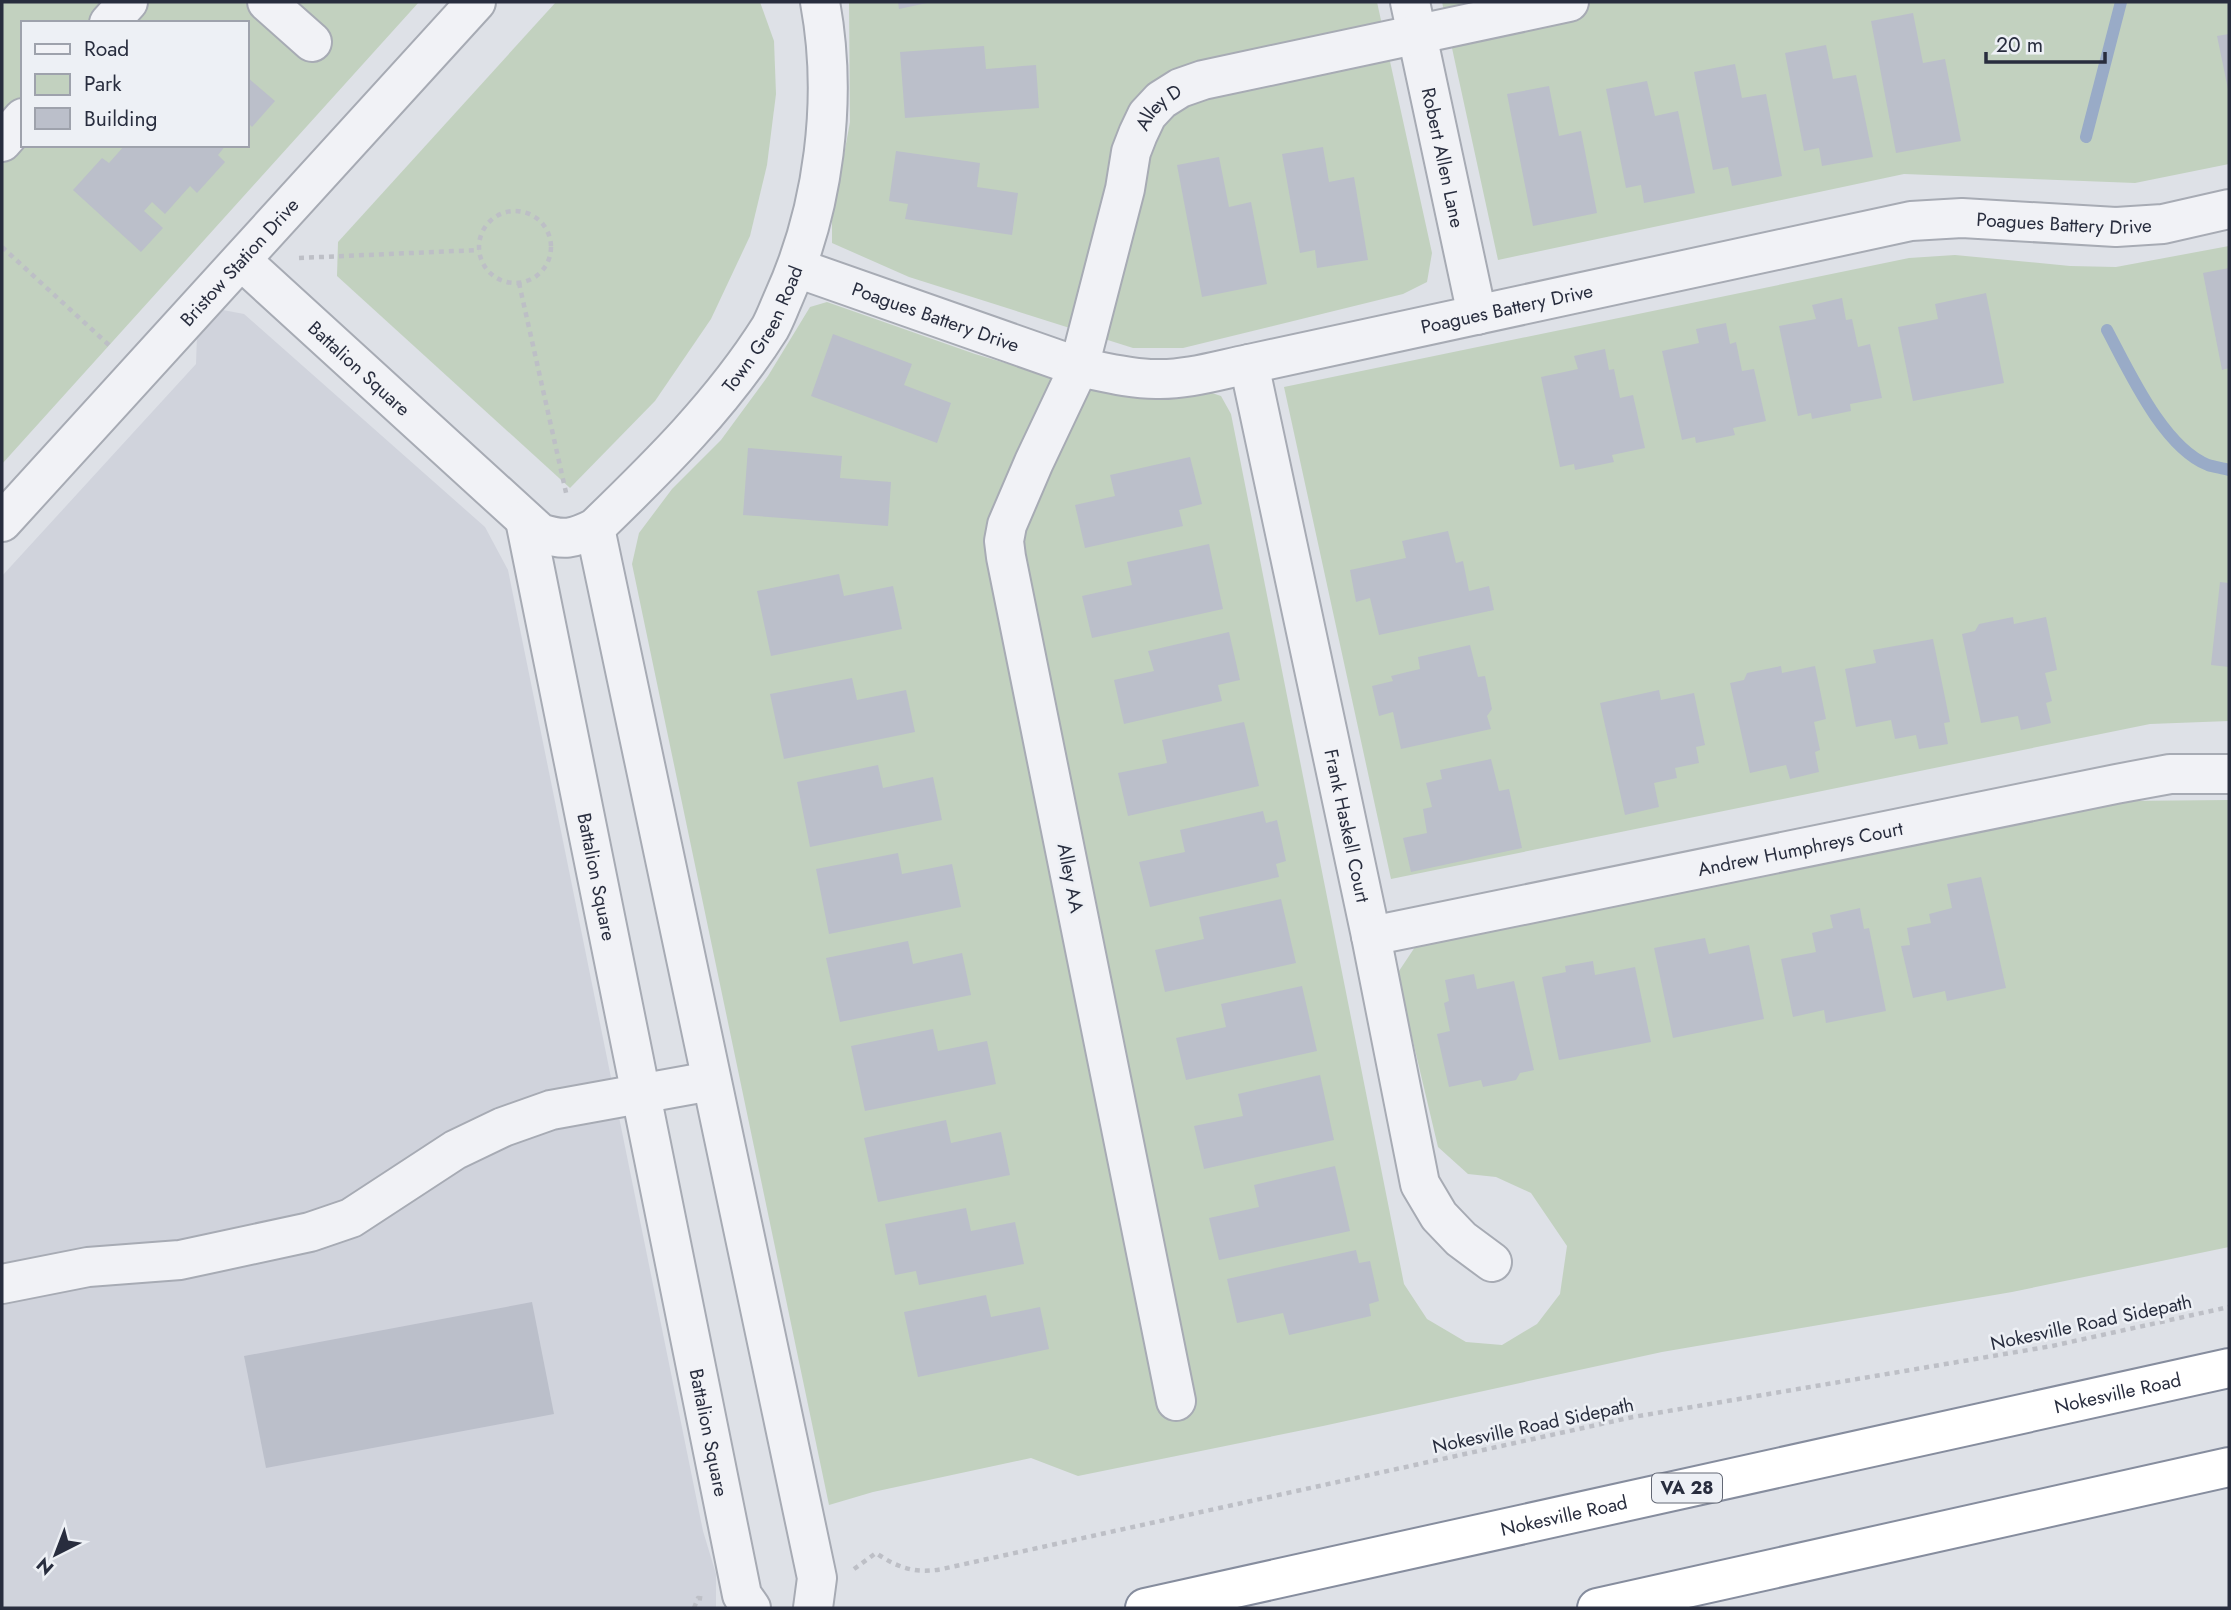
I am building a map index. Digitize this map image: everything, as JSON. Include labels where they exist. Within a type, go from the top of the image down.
[{"type":"highway","name":"Nokesville Road","points":[[1145,1608],[2229,1368]]},
{"type":"highway","points":[[1597,1608],[2229,1467]]},
{"type":"street","points":[[111,21],[128,2]]},
{"type":"street","points":[[267,2],[312,42]]},
{"type":"street","name":"Bristow Station Drive","points":[[2,522],[476,2]]},
{"type":"street","name":"Town Green Road","points":[[586,533],[691,433],[771,326],[797,268],[813,213],[824,155],[827,90],[824,22],[820,2]]},
{"type":"street","name":"Alley D","points":[[1079,366],[1125,189],[1131,152],[1147,114],[1161,100],[1180,88],[1203,80],[1414,18],[1569,2]]},
{"type":"street","name":"Robert Allen Lane","points":[[1414,18],[1477,315]]},
{"type":"street","points":[[2,142],[21,120]]},
{"type":"street","name":"Poagues Battery Drive","points":[[797,268],[1079,366],[1128,377],[1157,379],[1188,377],[1250,364],[1911,220],[1962,218],[2116,227],[2163,224],[2229,209]]},
{"type":"street","name":"Battalion Square","points":[[242,261],[525,520],[742,1595],[751,1608]]},
{"type":"street","name":"Frank Haskell Court","points":[[1250,364],[1371,936],[1420,1184],[1439,1216],[1461,1239],[1492,1262]]},
{"type":"street","name":"Alley AA","points":[[1079,366],[1007,525],[1004,541],[1176,1401]]},
{"type":"street","points":[[525,520],[540,533],[559,540],[586,533],[711,1081],[817,1578],[813,1608]]},
{"type":"street","name":"Andrew Humphreys Court","points":[[1371,936],[2116,783],[2170,774],[2229,774]]},
{"type":"street","points":[[2,1284],[88,1267],[180,1260],[334,1225],[351,1218],[455,1150],[503,1127],[551,1111],[711,1081]]},
{"type":"path","points":[[511,210],[524,211],[538,218],[548,231],[552,244],[549,262],[538,276],[520,283],[505,282],[494,277],[482,262],[479,250],[481,232],[486,224],[496,215],[511,210]]},
{"type":"path","points":[[2,247],[139,373]]},
{"type":"path","points":[[242,261],[479,250]]},
{"type":"path","points":[[520,283],[586,533]]},
{"type":"path","name":"Nokesville Road Sidepath","points":[[856,1569],[876,1553],[895,1565],[911,1570],[926,1572],[942,1569],[1633,1417],[2053,1346],[2229,1307]]},
{"type":"shaded area","points":[[223,310],[244,314],[485,527],[508,570],[703,1531],[716,1574],[716,1608],[2,1608],[2,576],[196,364],[197,335]]},
{"type":"green space","points":[[2,2],[419,2],[2,464]]},
{"type":"green space","points":[[556,2],[760,2],[774,41],[776,94],[767,165],[750,236],[711,319],[655,401],[570,488],[337,276],[338,242]]},
{"type":"green space","points":[[849,2],[1377,2],[1432,253],[1427,282],[1403,294],[1183,348],[1133,348],[909,277],[832,243],[832,220],[850,122]]},
{"type":"green space","points":[[1442,2],[2229,2],[2229,164],[2135,183],[1904,174],[1498,260]]},
{"type":"green space","points":[[2229,246],[2229,721],[2150,724],[1391,879],[1284,387],[1909,258],[1955,255],[2070,266],[2116,267]]},
{"type":"green space","points":[[827,302],[975,354],[1102,392],[1150,396],[1200,389],[1221,396],[1231,414],[1404,1284],[1427,1319],[1466,1342],[1502,1345],[1537,1324],[1560,1294],[1567,1246],[1531,1193],[1496,1177],[1468,1174],[1438,1147],[1397,974],[1417,944],[2119,801],[2229,800],[2229,1247],[2012,1292],[1662,1352],[1078,1476],[1031,1458],[873,1492],[829,1505],[632,564],[639,533],[672,489],[721,440],[768,376],[810,307]]},
{"type":"building","points":[[898,2],[927,2],[927,3],[899,9]]},
{"type":"building","points":[[1913,13],[1923,63],[1945,59],[1961,141],[1896,153],[1871,21]]},
{"type":"building","points":[[2229,34],[2229,89],[2228,89],[2217,36]]},
{"type":"building","points":[[1826,45],[1833,79],[1856,75],[1873,157],[1822,166],[1819,148],[1804,151],[1785,53]]},
{"type":"building","points":[[984,46],[986,69],[1036,65],[1039,108],[905,118],[900,52]]},
{"type":"building","points":[[1735,64],[1742,98],[1766,94],[1782,176],[1732,186],[1728,167],[1713,170],[1694,72]]},
{"type":"building","points":[[248,78],[275,101],[252,127],[248,123]]},
{"type":"building","points":[[1647,81],[1655,116],[1678,111],[1695,193],[1644,203],[1641,185],[1626,188],[1606,89]]},
{"type":"building","points":[[1549,86],[1559,136],[1581,131],[1597,213],[1533,226],[1507,94]]},
{"type":"building","points":[[123,147],[224,147],[218,155],[225,162],[197,193],[190,186],[165,214],[152,202],[144,211],[163,228],[141,252],[73,190],[102,158],[109,163]]},
{"type":"building","points":[[1323,147],[1329,182],[1354,177],[1368,260],[1317,268],[1315,250],[1300,253],[1282,154]]},
{"type":"building","points":[[896,151],[980,163],[977,187],[1018,193],[1012,235],[905,219],[908,204],[889,201]]},
{"type":"building","points":[[1219,157],[1229,207],[1251,202],[1267,284],[1202,297],[1177,165]]},
{"type":"building","points":[[2229,268],[2229,368],[2222,370],[2203,273]]},
{"type":"building","points":[[1986,293],[2004,383],[1913,401],[1898,327],[1938,319],[1935,304]]},
{"type":"building","points":[[1842,298],[1846,320],[1852,319],[1858,347],[1870,344],[1882,398],[1850,404],[1851,411],[1812,419],[1811,413],[1798,416],[1779,326],[1816,319],[1812,305]]},
{"type":"building","points":[[1726,323],[1730,344],[1736,342],[1742,371],[1754,369],[1766,421],[1733,428],[1735,435],[1696,443],[1695,437],[1682,440],[1662,351],[1699,343],[1696,329]]},
{"type":"building","points":[[833,334],[912,364],[904,385],[951,403],[937,443],[811,396]]},
{"type":"building","points":[[1605,349],[1609,370],[1614,369],[1620,398],[1633,395],[1645,448],[1612,455],[1614,462],[1575,470],[1574,464],[1560,467],[1541,377],[1578,369],[1574,356]]},
{"type":"building","points":[[748,448],[842,456],[840,478],[891,482],[888,526],[743,515]]},
{"type":"building","points":[[1190,457],[1202,504],[1179,510],[1183,526],[1085,548],[1075,505],[1115,496],[1110,475]]},
{"type":"building","points":[[1448,531],[1456,563],[1463,561],[1469,591],[1489,586],[1494,610],[1379,635],[1370,598],[1356,602],[1350,570],[1406,558],[1402,541]]},
{"type":"building","points":[[1209,544],[1223,609],[1092,638],[1082,596],[1132,585],[1127,562]]},
{"type":"building","points":[[839,574],[844,596],[893,586],[902,629],[771,656],[757,591]]},
{"type":"building","points":[[2220,582],[2229,583],[2229,667],[2211,665]]},
{"type":"building","points":[[2013,617],[2014,624],[2046,617],[2057,670],[2045,673],[2052,701],[2046,703],[2051,723],[2021,730],[2018,716],[1981,723],[1962,634],[1975,631],[1979,624]]},
{"type":"building","points":[[1229,632],[1240,680],[1218,685],[1222,701],[1124,724],[1114,680],[1154,671],[1148,651]]},
{"type":"building","points":[[1933,639],[1950,722],[1944,723],[1948,744],[1919,749],[1916,735],[1895,739],[1891,720],[1856,727],[1845,669],[1876,663],[1873,650]]},
{"type":"building","points":[[1470,645],[1478,677],[1485,676],[1492,709],[1487,716],[1491,729],[1401,749],[1393,712],[1379,716],[1372,686],[1393,681],[1391,676],[1420,669],[1418,657]]},
{"type":"building","points":[[1781,666],[1782,673],[1815,666],[1826,719],[1814,722],[1820,750],[1815,752],[1819,772],[1790,779],[1786,765],[1750,773],[1730,683],[1744,680],[1747,673]]},
{"type":"building","points":[[852,678],[857,700],[906,690],[915,732],[784,759],[770,694]]},
{"type":"building","points":[[1659,690],[1661,700],[1694,693],[1705,745],[1696,747],[1699,763],[1675,768],[1677,778],[1654,783],[1659,807],[1625,815],[1600,703]]},
{"type":"building","points":[[1244,722],[1259,786],[1128,816],[1118,773],[1167,763],[1162,740]]},
{"type":"building","points":[[1491,759],[1499,791],[1509,789],[1522,848],[1411,872],[1403,838],[1427,833],[1423,809],[1432,807],[1426,783],[1442,779],[1440,770]]},
{"type":"building","points":[[878,765],[883,788],[933,777],[942,820],[810,847],[797,782]]},
{"type":"building","points":[[1263,811],[1266,823],[1277,820],[1286,861],[1276,864],[1279,877],[1150,907],[1139,862],[1185,852],[1180,830]]},
{"type":"building","points":[[898,853],[902,874],[952,864],[961,907],[829,934],[816,869]]},
{"type":"building","points":[[1981,877],[2006,988],[1947,1001],[1945,991],[1913,998],[1901,946],[1910,945],[1907,928],[1931,923],[1929,914],[1952,908],[1947,884]]},
{"type":"building","points":[[1281,899],[1296,963],[1165,992],[1155,950],[1204,939],[1199,917]]},
{"type":"building","points":[[1860,908],[1864,929],[1869,928],[1886,1011],[1826,1023],[1824,1010],[1793,1017],[1781,959],[1816,952],[1812,933],[1833,928],[1830,915]]},
{"type":"building","points":[[1705,938],[1709,954],[1749,945],[1764,1019],[1673,1038],[1654,948]]},
{"type":"building","points":[[908,941],[913,964],[962,953],[971,995],[840,1022],[826,958]]},
{"type":"building","points":[[1593,961],[1595,975],[1635,967],[1651,1042],[1559,1060],[1542,977],[1566,972],[1565,966]]},
{"type":"building","points":[[1474,974],[1477,989],[1514,981],[1534,1070],[1520,1073],[1516,1080],[1483,1087],[1481,1080],[1449,1087],[1437,1034],[1450,1031],[1444,1003],[1449,1001],[1445,980]]},
{"type":"building","points":[[1302,986],[1317,1051],[1186,1080],[1176,1038],[1226,1027],[1221,1004]]},
{"type":"building","points":[[933,1029],[938,1051],[987,1041],[996,1084],[865,1111],[851,1046]]},
{"type":"building","points":[[1320,1075],[1334,1140],[1204,1169],[1194,1126],[1243,1116],[1238,1094]]},
{"type":"building","points":[[946,1120],[951,1143],[1001,1132],[1010,1175],[878,1202],[864,1138]]},
{"type":"building","points":[[1335,1166],[1350,1231],[1219,1260],[1209,1218],[1259,1207],[1254,1185]]},
{"type":"building","points":[[966,1208],[971,1231],[1015,1222],[1024,1264],[919,1285],[916,1271],[895,1275],[885,1224]]},
{"type":"building","points":[[1356,1250],[1359,1263],[1370,1261],[1379,1301],[1369,1304],[1371,1316],[1289,1335],[1283,1313],[1237,1323],[1227,1279]]},
{"type":"building","points":[[986,1295],[991,1317],[1040,1307],[1049,1349],[918,1377],[904,1312]]},
{"type":"building","points":[[532,1302],[554,1414],[266,1468],[244,1356]]},
{"type":"waterway","points":[[2086,137],[2121,2]]},
{"type":"waterway","points":[[2107,330],[2149,406],[2176,442],[2208,465],[2229,470]]}]
